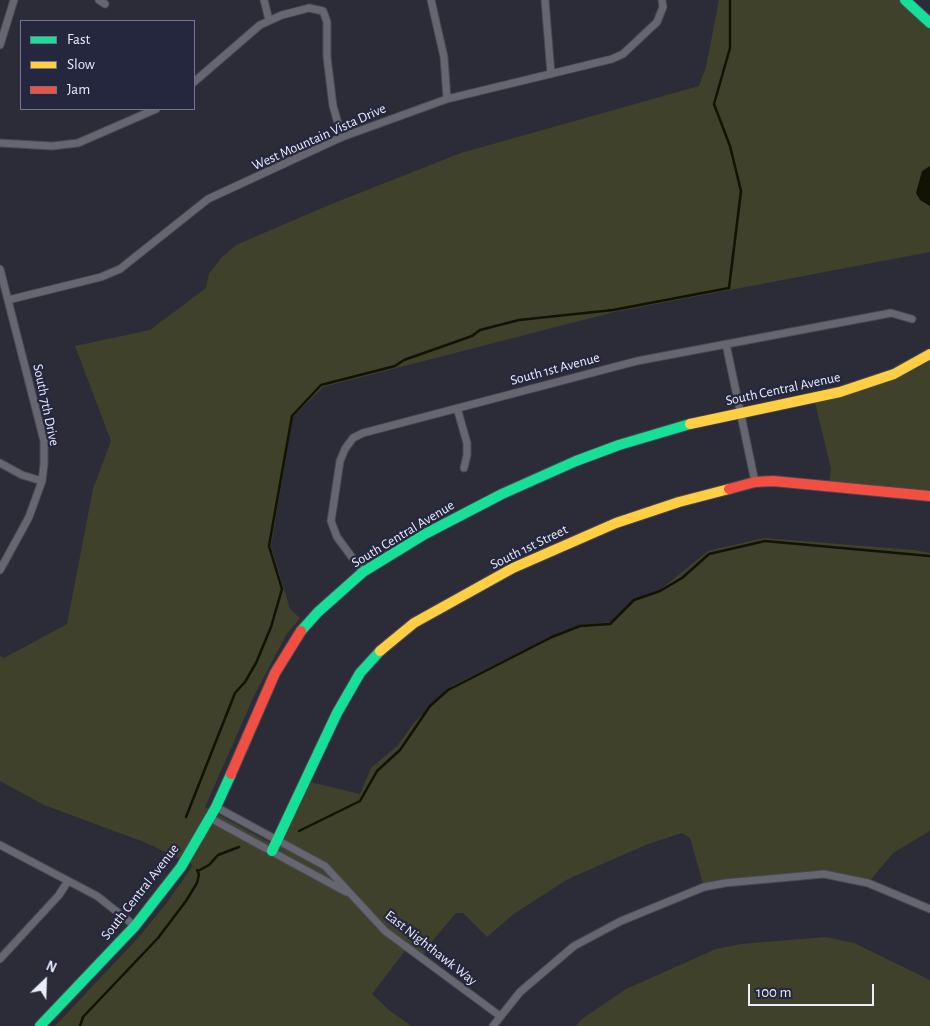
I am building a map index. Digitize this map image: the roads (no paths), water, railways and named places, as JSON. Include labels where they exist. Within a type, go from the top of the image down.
[{"type":"street","points":[[0,45],[14,0]]},
{"type":"street","points":[[264,0],[269,20]]},
{"type":"street","points":[[431,0],[444,57],[447,99]]},
{"type":"street","points":[[545,0],[551,74]]},
{"type":"street","name":"West Mountain Vista Drive","points":[[8,300],[101,277],[120,269],[208,199],[342,137],[447,99],[612,59],[623,54],[657,22],[663,7],[662,0]]},
{"type":"street","points":[[905,0],[930,23]]},
{"type":"street","points":[[195,81],[246,35],[269,20],[309,8],[323,11],[328,22],[327,57],[333,106],[342,137]]},
{"type":"street","points":[[0,143],[52,146],[78,144],[154,110]]},
{"type":"street","name":"South 7th Drive","points":[[0,269],[44,441],[42,481],[29,517],[0,570]]},
{"type":"street","name":"South 1st Avenue","points":[[363,572],[337,537],[331,521],[340,462],[345,448],[353,438],[371,430],[637,361],[891,313],[912,318]]},
{"type":"street","points":[[726,344],[755,482]]},
{"type":"street","name":"South Central Avenue","points":[[40,1026],[135,926],[185,861],[216,807],[275,673],[286,654],[299,634],[318,612],[363,572],[425,534],[534,478],[620,445],[740,412],[840,392],[894,374],[930,354]]},
{"type":"street","points":[[457,408],[467,443],[464,468]]},
{"type":"street","points":[[0,463],[22,475],[42,481]]},
{"type":"street","name":"South 1st Street","points":[[272,851],[347,693],[377,653],[414,623],[513,568],[559,546],[616,523],[679,502],[755,482],[930,496]]},
{"type":"street","name":"East Nighthawk Way","points":[[216,807],[326,866],[385,931],[500,1016]]},
{"type":"street","name":"East Nighthawk Way","points":[[210,818],[351,895]]},
{"type":"street","points":[[0,846],[108,903],[135,926]]},
{"type":"street","points":[[493,1026],[520,992],[574,946],[622,921],[704,887],[725,883],[824,874],[868,883],[930,909]]},
{"type":"street","points":[[0,959],[59,895],[68,881]]},
{"type":"waterway","points":[[186,817],[235,693],[245,682],[256,663],[271,627],[282,589],[269,546],[292,416],[321,385],[395,366],[404,360],[472,336],[480,330],[519,320],[613,310],[729,288],[741,191],[730,146],[714,104],[730,48],[730,0]]},
{"type":"waterway","points":[[299,831],[360,801],[377,771],[400,750],[430,706],[448,690],[552,637],[580,626],[610,624],[634,600],[660,591],[682,578],[709,554],[765,541],[930,556]]},
{"type":"waterway","points":[[198,871],[209,865],[218,855],[239,847]]},
{"type":"waterway","points":[[80,1026],[83,1017],[158,938],[186,901],[197,883],[199,874],[197,870]]}]
